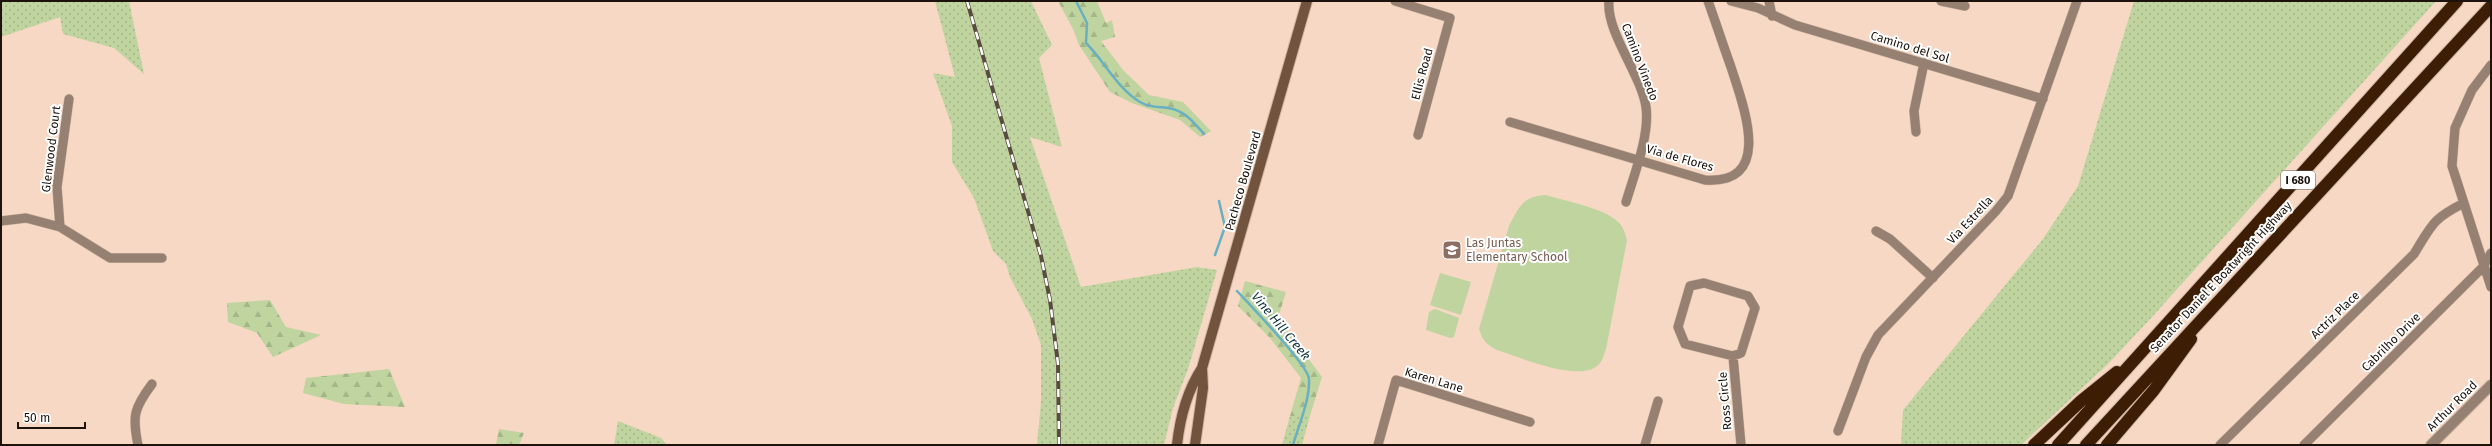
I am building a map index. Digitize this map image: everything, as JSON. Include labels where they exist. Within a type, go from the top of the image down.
[{"type":"highway","name":"Senator Daniel E Boatwright Highway","points":[[2058,445],[2457,1]]},
{"type":"highway","name":"Senator Daniel E Boatwright Highway","points":[[2086,445],[2491,6]]},
{"type":"highway","points":[[2107,445],[2154,390],[2224,294]]},
{"type":"highway","points":[[2034,445],[2094,389],[2137,358]]},
{"type":"main road","name":"Pacheco Boulevard","points":[[1177,445],[1180,419],[1192,384],[1202,368],[1307,1]]},
{"type":"main road","name":"Pacheco Boulevard","points":[[1195,445],[1203,388],[1202,368]]},
{"type":"street","name":"Ellis Road","points":[[1395,1],[1450,18],[1418,135]]},
{"type":"street","name":"Camino Vinedo","points":[[1608,1],[1614,26],[1641,89],[1646,107],[1646,120],[1638,159],[1626,202]]},
{"type":"street","name":"Via de Flores","points":[[1510,122],[1705,180],[1717,181],[1729,179],[1740,171],[1747,159],[1749,140],[1747,116],[1708,1]]},
{"type":"street","name":"Camino del Sol","points":[[1731,1],[1758,8],[1772,16],[1795,25],[2042,99]]},
{"type":"street","points":[[1769,1],[1772,16]]},
{"type":"street","points":[[1941,1],[1965,6]]},
{"type":"street","name":"Via Estrella","points":[[1838,431],[1866,357],[1878,335],[1996,211],[2008,196],[2077,1]]},
{"type":"street","points":[[1916,132],[1914,110],[1924,63]]},
{"type":"street","points":[[2491,65],[2472,90],[2455,128],[2452,166],[2483,267],[2491,287]]},
{"type":"street","name":"Glenwood Court","points":[[60,227],[57,187],[69,99]]},
{"type":"street","name":"Actriz Place","points":[[2220,445],[2414,254],[2432,223],[2440,215],[2464,203]]},
{"type":"street","points":[[1,220],[26,218],[60,227],[110,258],[162,258]]},
{"type":"street","points":[[1876,231],[1890,239],[1933,278]]},
{"type":"street","name":"Cabrilho Drive","points":[[2304,445],[2483,267],[2491,253]]},
{"type":"street","name":"Ross Circle","points":[[1704,282],[1748,296],[1755,308],[1741,353],[1733,356],[1686,344],[1678,326],[1690,286],[1704,282]]},
{"type":"street","name":"Ross Circle","points":[[1733,356],[1741,445]]},
{"type":"street","name":"Karen Lane","points":[[1378,445],[1396,380],[1530,422]]},
{"type":"street","points":[[138,445],[133,422],[140,400],[152,384]]},
{"type":"street","name":"Arthur Road","points":[[2431,445],[2491,385]]},
{"type":"street","points":[[1645,445],[1658,401]]},
{"type":"green space","points":[[1,1],[129,1],[144,74],[114,48],[63,34],[60,17],[1,37]]},
{"type":"green space","points":[[935,1],[1031,1],[1052,45],[1039,58],[1062,147],[1030,137],[1081,287],[1197,267],[1217,270],[1188,369],[1173,408],[1164,445],[1037,445],[1041,402],[1041,345],[1032,319],[1010,277],[1006,264],[993,251],[974,198],[952,162],[952,126],[933,73],[955,77]]},
{"type":"green space","points":[[1058,1],[1097,1],[1106,23],[1112,20],[1115,37],[1101,41],[1123,70],[1149,95],[1183,102],[1211,131],[1200,137],[1180,120],[1132,103],[1110,92],[1079,45],[1073,29]]},
{"type":"green space","points":[[2134,1],[2436,1],[2152,317],[2108,364],[2021,445],[1901,445],[1903,410],[2043,239],[2078,186]]},
{"type":"green space","points":[[1546,195],[1603,212],[1617,221],[1625,232],[1627,240],[1606,349],[1601,362],[1592,369],[1580,371],[1551,367],[1497,350],[1486,342],[1479,329],[1509,226],[1519,208],[1527,200]]},
{"type":"green space","points":[[1440,273],[1471,282],[1461,315],[1430,305]]},
{"type":"green space","points":[[1245,281],[1286,292],[1278,318],[1322,377],[1310,416],[1290,416],[1301,378],[1270,338],[1238,306]]},
{"type":"green space","points":[[270,300],[286,327],[321,335],[273,357],[257,333],[228,322],[227,303]]},
{"type":"green space","points":[[1435,309],[1459,318],[1454,337],[1450,338],[1426,330],[1429,312]]},
{"type":"green space","points":[[389,369],[405,407],[344,404],[303,393],[306,378]]},
{"type":"green space","points":[[1290,416],[1310,416],[1302,445],[1282,445]]},
{"type":"green space","points":[[618,421],[661,438],[667,445],[614,445]]},
{"type":"green space","points":[[499,429],[524,433],[519,445],[496,445]]},
{"type":"waterway","points":[[1076,1],[1087,23],[1086,43],[1125,90],[1144,104],[1173,109],[1182,113],[1204,134]]},
{"type":"waterway","name":"Vine Hill Creek","points":[[1215,255],[1225,227],[1219,201]]},
{"type":"waterway","name":"Vine Hill Creek","points":[[1237,291],[1289,349],[1306,372],[1309,379],[1306,404],[1293,445]]},
{"type":"railway","points":[[967,1],[1041,256],[1050,300],[1058,364],[1059,445]]},
{"type":"place","name":"Las Juntas Elementary School","points":[[1452,250]]}]
